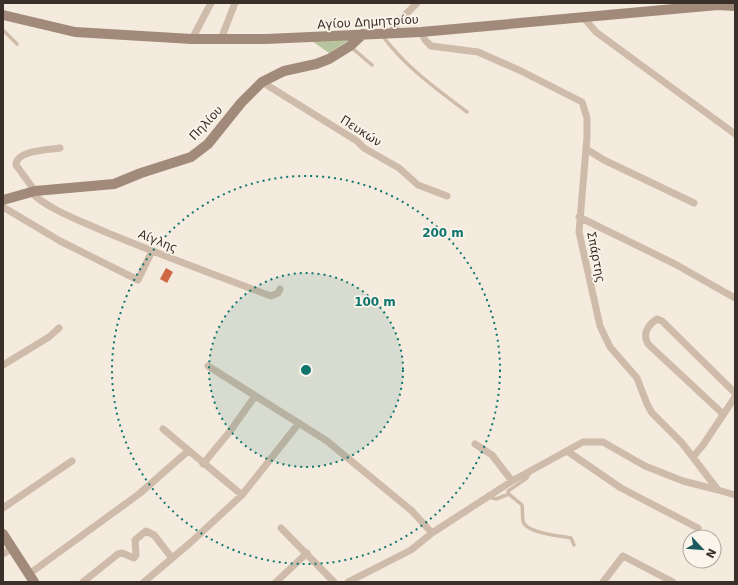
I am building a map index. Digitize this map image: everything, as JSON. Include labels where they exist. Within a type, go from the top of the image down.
[{"type":"street","points":[[192,39],[211,3]]},
{"type":"street","points":[[221,39],[235,3]]},
{"type":"street","points":[[385,34],[417,3]]},
{"type":"street","name":"Αγίου Δημητρίου","points":[[3,15],[75,32],[192,39],[308,38],[421,32],[717,4],[735,6]]},
{"type":"street","points":[[583,17],[596,32],[735,134]]},
{"type":"street","name":"Σπάρτης","points":[[421,32],[425,40],[431,46],[478,52],[521,71],[582,102],[587,118],[579,232],[596,316],[604,336],[617,358],[637,378],[652,413],[673,433],[718,490]]},
{"type":"street","name":"Πηλίου","points":[[3,200],[33,192],[114,184],[140,173],[190,156],[208,144],[241,103],[262,82],[284,71],[329,59],[350,46],[363,34]]},
{"type":"street","name":"Πευκών","points":[[262,82],[357,141],[364,148],[399,168],[418,185],[447,196]]},
{"type":"street","name":"Αίγλης","points":[[60,148],[30,152],[19,157],[16,161],[16,165],[33,192],[43,202],[64,213],[152,251],[271,296],[278,293],[280,289]]},
{"type":"street","points":[[586,149],[604,160],[694,203]]},
{"type":"street","points":[[3,207],[60,241],[138,280],[152,251]]},
{"type":"street","points":[[579,217],[675,264],[735,298]]},
{"type":"street","points":[[723,414],[648,344],[644,334],[653,322],[657,319],[662,321],[735,394]]},
{"type":"street","points":[[3,365],[49,337],[59,328]]},
{"type":"street","points":[[208,366],[327,441],[412,511],[432,533]]},
{"type":"street","points":[[203,464],[231,430],[255,396]]},
{"type":"street","points":[[693,457],[703,445],[735,397]]},
{"type":"street","points":[[144,582],[242,495],[299,423]]},
{"type":"street","points":[[162,429],[242,495]]},
{"type":"street","points":[[348,582],[357,580],[407,552],[432,533],[512,481],[583,442],[603,442],[645,466],[683,481],[735,495]]},
{"type":"street","points":[[475,444],[492,455],[512,481]]},
{"type":"street","points":[[3,534],[32,578],[128,503],[188,451]]},
{"type":"street","points":[[567,451],[621,488],[698,528]]},
{"type":"street","points":[[3,508],[72,461]]},
{"type":"street","points":[[281,528],[307,552],[334,582]]},
{"type":"street","points":[[83,582],[118,554],[122,553],[134,558],[136,555],[135,540],[146,531],[154,535],[172,558]]},
{"type":"street","points":[[3,554],[12,548]]},
{"type":"street","points":[[276,582],[307,552]]},
{"type":"street","points":[[603,582],[622,556],[674,582]]},
{"type":"lane","points":[[3,30],[17,44]]},
{"type":"lane","points":[[385,34],[394,52],[416,72],[467,112]]},
{"type":"lane","points":[[350,46],[372,65]]},
{"type":"lane","points":[[509,494],[508,491],[527,478],[530,471]]},
{"type":"lane","points":[[488,497],[496,499],[509,494]]},
{"type":"lane","points":[[509,494],[522,505],[523,522],[527,528],[571,538],[574,545]]},
{"type":"green space","points":[[352,38],[329,53],[312,41]]},
{"type":"building","points":[[166,268],[173,272],[167,283],[160,279]]}]
